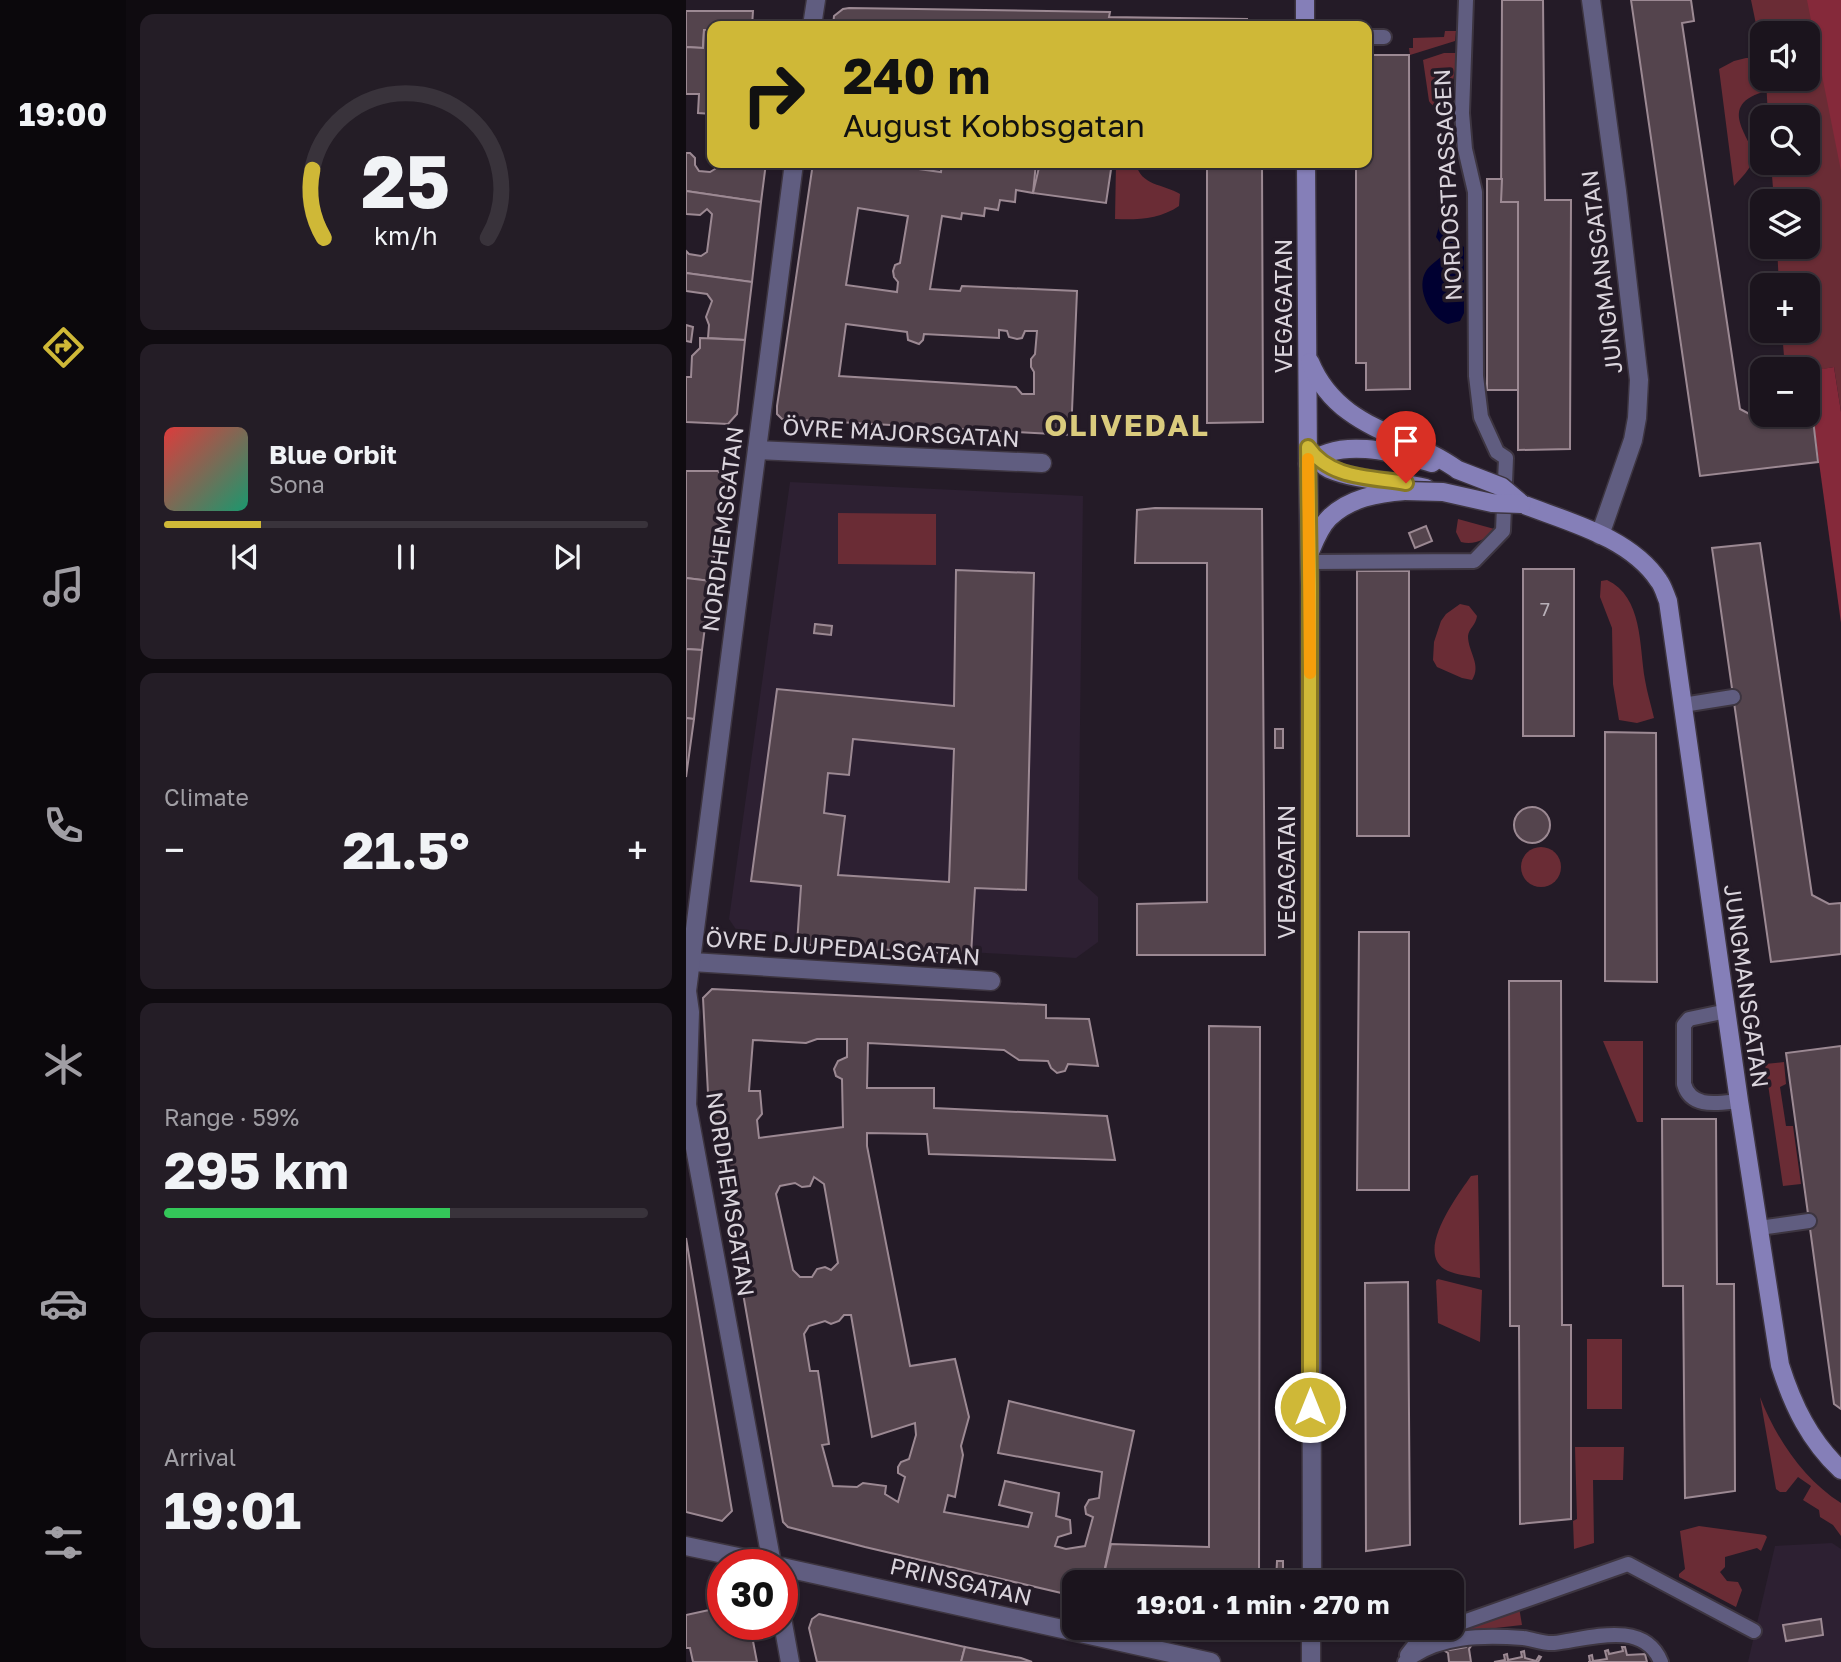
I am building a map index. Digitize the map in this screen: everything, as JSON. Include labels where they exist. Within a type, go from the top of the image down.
[{"type":"street","points":[[813,21],[816,0]]},
{"type":"street","points":[[1305,0],[1305,21]]},
{"type":"street","name":"JUNGMANSGATAN","points":[[1591,0],[1639,380],[1633,440],[1600,534]]},
{"type":"street","name":"NORDHEMSGATAN","points":[[769,1549],[687,1105],[690,1012],[687,991],[793,168]]},
{"type":"street","name":"VEGAGATAN","points":[[1306,168],[1311,456],[1311,1570]]},
{"type":"street","points":[[1308,356],[1316,377],[1339,406],[1406,449]]},
{"type":"street","points":[[1311,456],[1350,450],[1406,449],[1437,456],[1458,470],[1502,487],[1522,504]]},
{"type":"street","name":"ÖVRE MAJORSGATAN","points":[[757,450],[1042,463]]},
{"type":"street","points":[[1311,456],[1329,468],[1350,475],[1492,503],[1522,504]]},
{"type":"street","points":[[1310,557],[1322,527],[1339,510],[1362,498],[1406,487]]},
{"type":"street","name":"JUNGMANSGATAN","points":[[1522,504],[1600,534],[1635,556],[1659,581],[1668,601],[1739,1101],[1780,1365],[1789,1392],[1809,1434],[1836,1466]]},
{"type":"street","name":"ÖVRE DJUPEDALSGATAN","points":[[692,962],[990,981]]},
{"type":"street","points":[[686,1546],[707,1550]]},
{"type":"street","name":"PRINSGATAN","points":[[798,1571],[1210,1662]]},
{"type":"street","points":[[786,1640],[790,1662]]},
{"type":"street","points":[[1311,1640],[1311,1662]]},
{"type":"lane","name":"NORDOSTPASSAGEN","points":[[1310,557],[1474,561],[1503,531],[1506,458],[1497,452],[1481,417],[1476,376],[1475,192],[1465,149],[1461,113],[1466,0]]},
{"type":"lane","points":[[1372,37],[1384,37]]},
{"type":"lane","points":[[1683,705],[1733,697]]},
{"type":"lane","points":[[1727,1011],[1689,1019],[1684,1025],[1684,1084],[1686,1092],[1703,1102],[1739,1101]]},
{"type":"lane","points":[[1759,1228],[1809,1221]]},
{"type":"lane","points":[[1464,1622],[1628,1564],[1754,1632]]},
{"type":"lane","points":[[1403,1662],[1415,1653],[1440,1643],[1487,1635],[1552,1643],[1609,1634],[1642,1640],[1661,1662]]},
{"type":"lane","points":[[1403,1662],[1419,1640]]},
{"type":"shaded area","points":[[1751,0],[1841,0],[1841,412],[1834,367],[1820,370],[1820,357],[1784,357],[1783,343],[1820,343],[1820,273],[1778,273],[1778,259],[1820,259],[1820,189],[1773,189],[1772,175],[1820,175],[1820,105],[1767,105],[1767,91],[1820,91],[1820,21],[1755,21]]},
{"type":"shaded area","points":[[1807,0],[1841,0],[1841,171],[1820,65],[1820,21],[1811,21]]},
{"type":"shaded area","points":[[1445,31],[1456,31],[1455,41],[1410,55],[1409,48],[1413,48],[1413,38],[1444,37]]},
{"type":"shaded area","points":[[1444,53],[1456,53],[1457,58],[1449,104],[1438,108],[1429,101],[1423,60]]},
{"type":"shaded area","points":[[1750,58],[1750,91],[1763,92],[1748,98],[1741,106],[1739,115],[1750,145],[1750,166],[1734,186],[1719,69],[1734,61]]},
{"type":"shaded area","points":[[1116,168],[1137,168],[1147,180],[1180,194],[1179,206],[1164,214],[1148,218],[1115,219]]},
{"type":"shaded area","points":[[1441,219],[1447,221],[1449,235],[1464,247],[1464,313],[1460,321],[1448,324],[1431,310],[1422,286],[1426,271],[1446,251],[1436,237]]},
{"type":"shaded area","points":[[1834,367],[1841,412],[1841,623],[1814,427],[1820,427],[1820,369]]},
{"type":"shaded area","points":[[790,482],[1083,496],[1078,879],[1098,897],[1098,942],[1076,958],[743,940],[729,919]]},
{"type":"shaded area","points":[[838,513],[936,514],[936,565],[838,564]]},
{"type":"shaded area","points":[[1458,519],[1498,530],[1476,542],[1461,542],[1456,532]]},
{"type":"shaded area","points":[[1607,580],[1627,598],[1640,637],[1645,680],[1654,718],[1637,723],[1619,720],[1613,684],[1612,628],[1600,597],[1601,581]]},
{"type":"shaded area","points":[[1460,604],[1469,606],[1477,616],[1468,636],[1476,669],[1472,680],[1437,667],[1433,660],[1434,642],[1441,621]]},
{"type":"shaded area","points":[[1541,847],[1549,848],[1555,853],[1560,859],[1560,875],[1555,881],[1549,886],[1541,887],[1533,886],[1527,881],[1522,875],[1521,867],[1522,859],[1527,853],[1533,848]]},
{"type":"shaded area","points":[[1603,1041],[1643,1041],[1643,1122],[1637,1122]]},
{"type":"shaded area","points":[[1784,1062],[1786,1084],[1780,1087],[1786,1126],[1793,1126],[1801,1184],[1783,1186],[1765,1064]]},
{"type":"shaded area","points":[[1478,1175],[1480,1278],[1448,1271],[1438,1263],[1435,1252],[1436,1239],[1449,1210],[1471,1176]]},
{"type":"shaded area","points":[[1438,1279],[1482,1290],[1480,1342],[1438,1323]]},
{"type":"shaded area","points":[[1587,1339],[1622,1339],[1622,1409],[1587,1409]]},
{"type":"shaded area","points":[[1760,1397],[1792,1456],[1815,1482],[1841,1503],[1841,1536],[1833,1525],[1820,1517],[1819,1510],[1803,1500],[1811,1486],[1798,1477],[1786,1492],[1776,1489]]},
{"type":"shaded area","points":[[1575,1447],[1624,1447],[1623,1480],[1593,1480],[1594,1543],[1574,1549],[1573,1521],[1577,1519]]},
{"type":"shaded area","points":[[1699,1526],[1767,1537],[1761,1551],[1757,1548],[1725,1557],[1725,1567],[1720,1572],[1727,1581],[1738,1582],[1742,1590],[1736,1607],[1679,1577],[1685,1569],[1680,1531]]},
{"type":"shaded area","points":[[1832,1543],[1841,1549],[1841,1662],[1748,1662],[1775,1546]]},
{"type":"shaded area","points":[[1519,1607],[1522,1625],[1464,1632],[1464,1628]]},
{"type":"building","points":[[1502,0],[1543,0],[1545,200],[1571,200],[1570,449],[1518,450],[1518,202],[1501,202]]},
{"type":"building","points":[[1631,0],[1691,0],[1694,21],[1682,23],[1740,409],[1750,414],[1750,427],[1814,427],[1818,462],[1700,476]]},
{"type":"building","points":[[843,9],[1110,12],[1109,17],[1247,21],[834,21],[834,16]]},
{"type":"building","points":[[686,11],[753,11],[752,21],[707,21],[703,48],[686,47]]},
{"type":"building","points":[[704,30],[707,30],[707,114],[698,113],[699,94],[686,94],[686,47],[703,48]]},
{"type":"building","points":[[1372,55],[1409,55],[1410,389],[1366,390],[1366,363],[1356,363],[1356,168],[1372,168]]},
{"type":"building","points":[[686,153],[695,158],[699,171],[710,172],[715,168],[765,168],[761,202],[686,191]]},
{"type":"building","points":[[812,168],[912,168],[941,172],[941,168],[1036,168],[1033,193],[1016,190],[1015,202],[1000,200],[998,210],[985,208],[984,216],[962,213],[961,219],[942,216],[930,289],[960,291],[962,286],[1077,291],[1071,435],[782,419],[777,414]],"holes":[[[858,208],[908,216],[900,263],[895,265],[893,271],[898,282],[897,292],[846,285]],[[846,324],[907,332],[908,340],[919,344],[924,334],[999,338],[999,330],[1007,331],[1009,337],[1017,339],[1022,338],[1025,331],[1037,331],[1035,354],[1031,359],[1034,394],[1022,394],[1016,387],[839,376]]]},
{"type":"building","points":[[1039,168],[1111,168],[1106,203],[1033,193]]},
{"type":"building","points":[[1207,168],[1262,168],[1263,422],[1207,423]]},
{"type":"building","points":[[1487,179],[1502,179],[1501,202],[1518,202],[1518,390],[1487,390]]},
{"type":"building","points":[[686,191],[761,202],[752,282],[686,273],[686,251],[701,256],[707,252],[712,214],[707,209],[700,215],[686,214]]},
{"type":"building","points":[[686,273],[752,282],[745,340],[708,338],[709,325],[706,317],[712,301],[707,294],[686,291]]},
{"type":"building","points":[[686,325],[693,327],[691,342],[686,341]]},
{"type":"building","points":[[700,338],[745,340],[737,414],[728,424],[686,422],[686,377],[691,377],[692,356],[700,348]]},
{"type":"building","points":[[686,471],[718,471],[725,481],[711,581],[686,578]]},
{"type":"building","points":[[1262,509],[1265,955],[1137,955],[1137,904],[1207,902],[1207,563],[1135,563],[1137,510]]},
{"type":"building","points":[[1426,526],[1432,541],[1415,548],[1409,533]]},
{"type":"building","points":[[1760,543],[1812,895],[1829,904],[1841,903],[1841,954],[1771,962],[1712,548]]},
{"type":"building","points":[[1523,569],[1574,569],[1574,736],[1523,736]]},
{"type":"building","points":[[956,570],[1034,573],[1026,890],[975,888],[971,955],[797,944],[801,886],[751,881],[777,689],[954,706]],"holes":[[[853,739],[954,749],[949,882],[838,875],[845,816],[824,813],[828,773],[849,775]]]},
{"type":"building","points":[[1357,571],[1409,571],[1409,836],[1357,836]]},
{"type":"building","points":[[686,578],[711,581],[702,650],[686,649]]},
{"type":"building","points":[[815,624],[832,626],[831,635],[814,633]]},
{"type":"building","points":[[686,649],[702,650],[694,719],[686,718]]},
{"type":"building","points":[[686,718],[694,719],[686,777]]},
{"type":"building","points":[[1275,729],[1283,729],[1283,748],[1275,748]]},
{"type":"building","points":[[1605,732],[1656,733],[1657,982],[1605,981]]},
{"type":"building","points":[[1532,807],[1545,812],[1550,825],[1545,838],[1532,843],[1519,838],[1514,825],[1519,812]]},
{"type":"building","points":[[1359,932],[1409,932],[1409,1190],[1357,1190]]},
{"type":"building","points":[[1509,981],[1561,981],[1562,1325],[1571,1325],[1571,1519],[1520,1524],[1519,1326],[1510,1326]]},
{"type":"building","points":[[712,989],[1046,1005],[1046,1018],[1089,1019],[1098,1066],[1068,1064],[1065,1071],[1057,1073],[1048,1061],[1019,1060],[1004,1050],[868,1043],[867,1088],[934,1088],[934,1108],[1107,1116],[1115,1160],[929,1154],[927,1134],[867,1133],[867,1146],[910,1366],[955,1359],[969,1417],[961,1446],[963,1455],[955,1497],[948,1495],[944,1512],[1028,1527],[1032,1513],[999,1505],[1005,1481],[1059,1493],[1056,1516],[1070,1520],[1071,1533],[1058,1537],[1055,1546],[1066,1549],[1085,1546],[1093,1517],[1086,1514],[1085,1507],[1089,1500],[1099,1498],[1102,1472],[998,1453],[1009,1401],[1134,1431],[1105,1570],[1062,1570],[1062,1593],[865,1547],[788,1527],[783,1522],[708,1093],[703,998]],"holes":[[[817,1039],[847,1039],[847,1057],[838,1061],[834,1069],[836,1076],[842,1079],[843,1127],[759,1138],[757,1120],[762,1114],[760,1091],[749,1091],[753,1040],[806,1043]],[[814,1177],[824,1184],[838,1263],[831,1270],[825,1267],[817,1269],[812,1277],[800,1277],[793,1270],[776,1194],[780,1186],[795,1183],[802,1187],[810,1186]],[[844,1315],[851,1315],[872,1437],[915,1423],[916,1435],[909,1459],[901,1462],[898,1467],[898,1473],[905,1477],[898,1502],[885,1494],[886,1486],[863,1483],[857,1487],[833,1486],[822,1445],[829,1444],[818,1371],[810,1371],[804,1334],[809,1326],[825,1321],[831,1324]]]},
{"type":"building","points":[[1209,1026],[1260,1027],[1259,1570],[1105,1570],[1111,1544],[1209,1547]]},
{"type":"building","points":[[1841,1046],[1841,1409],[1834,1404],[1786,1053]]},
{"type":"building","points":[[1662,1119],[1716,1119],[1717,1284],[1734,1284],[1735,1491],[1685,1498],[1683,1286],[1663,1286]]},
{"type":"building","points":[[686,1238],[732,1511],[722,1521],[686,1512]]},
{"type":"building","points":[[1408,1282],[1410,1545],[1366,1551],[1365,1283]]},
{"type":"building","points":[[1277,1561],[1283,1561],[1283,1570],[1277,1570]]},
{"type":"building","points":[[707,1610],[707,1640],[753,1640],[757,1662],[693,1662],[690,1648],[686,1648],[686,1615]]},
{"type":"building","points":[[819,1614],[965,1647],[961,1662],[817,1662],[809,1628],[812,1619]]},
{"type":"building","points":[[1821,1619],[1823,1635],[1786,1641],[1783,1625]]},
{"type":"building","points":[[1468,1644],[1471,1646],[1471,1662],[1449,1662],[1448,1653],[1445,1651],[1447,1649],[1466,1647]]},
{"type":"building","points":[[965,1647],[1021,1658],[1032,1662],[961,1662]]},
{"type":"building","points":[[1622,1647],[1625,1647],[1627,1655],[1645,1654],[1647,1662],[1590,1662],[1589,1656],[1592,1655],[1593,1661],[1607,1659],[1605,1651],[1608,1650],[1609,1654],[1623,1651]]},
{"type":"building","points":[[1524,1651],[1525,1658],[1536,1661],[1541,1657],[1538,1662],[1494,1662],[1505,1660],[1504,1655],[1507,1654],[1508,1660],[1522,1657],[1521,1652]]},
{"type":"slow traffic","points":[[1308,459],[1310,673]]},
{"type":"district","name":"OLIVEDAL","points":[[1127,425]]},
{"type":"route","points":[[1310,1407],[1308,447],[1320,463],[1329,468],[1350,475],[1406,483]]}]
